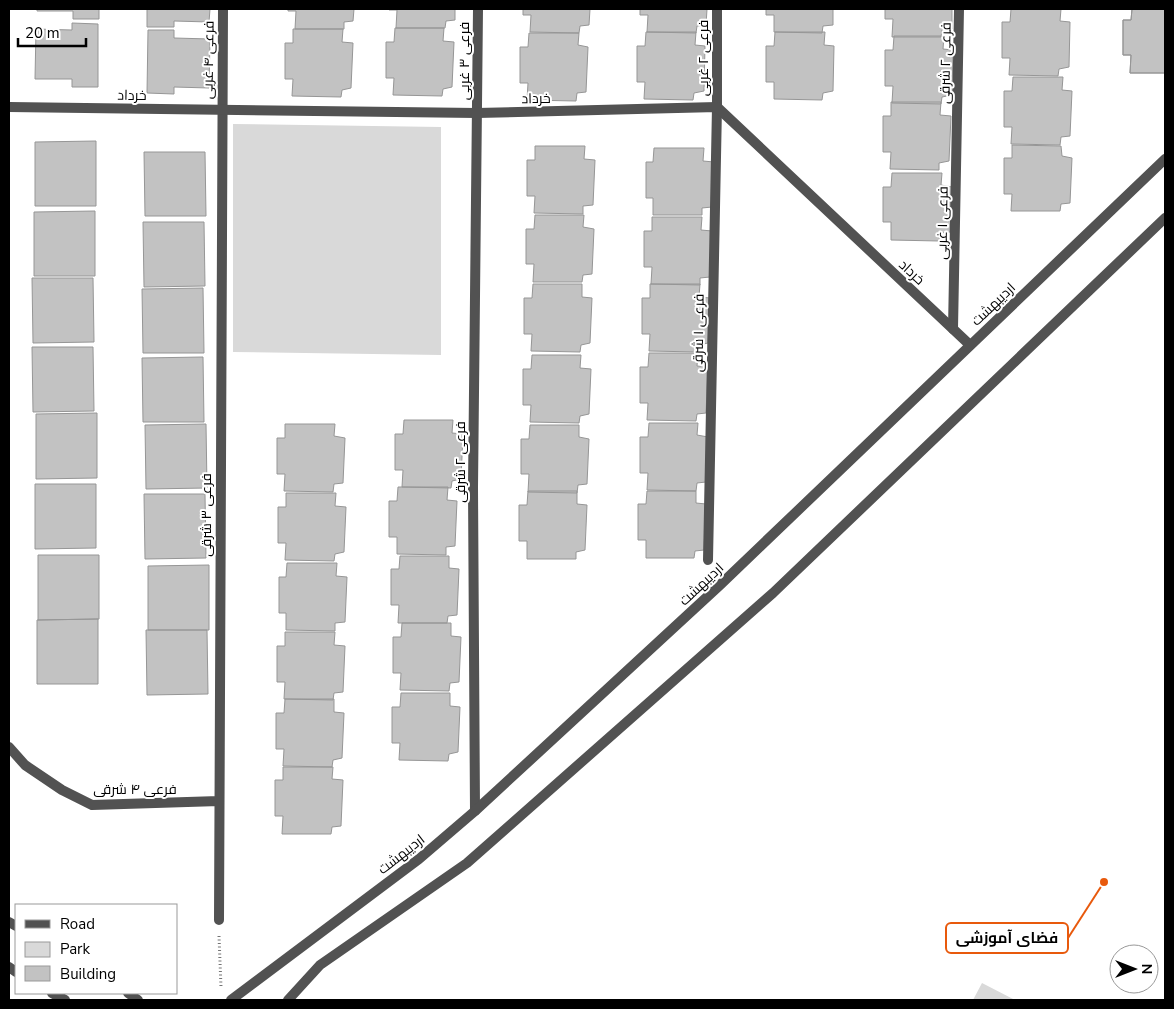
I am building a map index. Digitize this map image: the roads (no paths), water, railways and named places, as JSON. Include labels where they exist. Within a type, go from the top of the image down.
[{"type":"street","name":"فرعی ۴ غربی","points":[[221,111],[223,9]]},
{"type":"street","name":"فرعی ۳ غربی","points":[[477,113],[478,9]]},
{"type":"street","name":"فرعی ۲ غربی","points":[[717,9],[717,108]]},
{"type":"street","name":"فرعی ۲ شرقی","points":[[958,118],[959,9]]},
{"type":"street","name":"خرداد","points":[[9,107],[477,113],[717,108],[970,345]]},
{"type":"street","name":"فرعی ۱ شرقی","points":[[708,560],[717,108]]},
{"type":"street","name":"فرعی ۳ شرقی","points":[[219,920],[221,111]]},
{"type":"street","name":"فرعی ۲ شرقی","points":[[475,811],[473,488],[477,113]]},
{"type":"street","name":"فرعی ۱ غربی","points":[[953,329],[958,118]]},
{"type":"street","name":"اردیبهشت","points":[[230,1000],[419,859],[475,811],[720,585],[1165,159]]},
{"type":"street","points":[[288,1000],[320,965],[467,863],[773,593],[1165,218]]},
{"type":"street","name":"فرعی ۴ شرقی","points":[[9,747],[25,765],[62,790],[92,805],[219,802]]},
{"type":"street","points":[[54,994],[65,1000]]},
{"type":"place","name":"فضای آموزشی","points":[[1104,882]]}]
